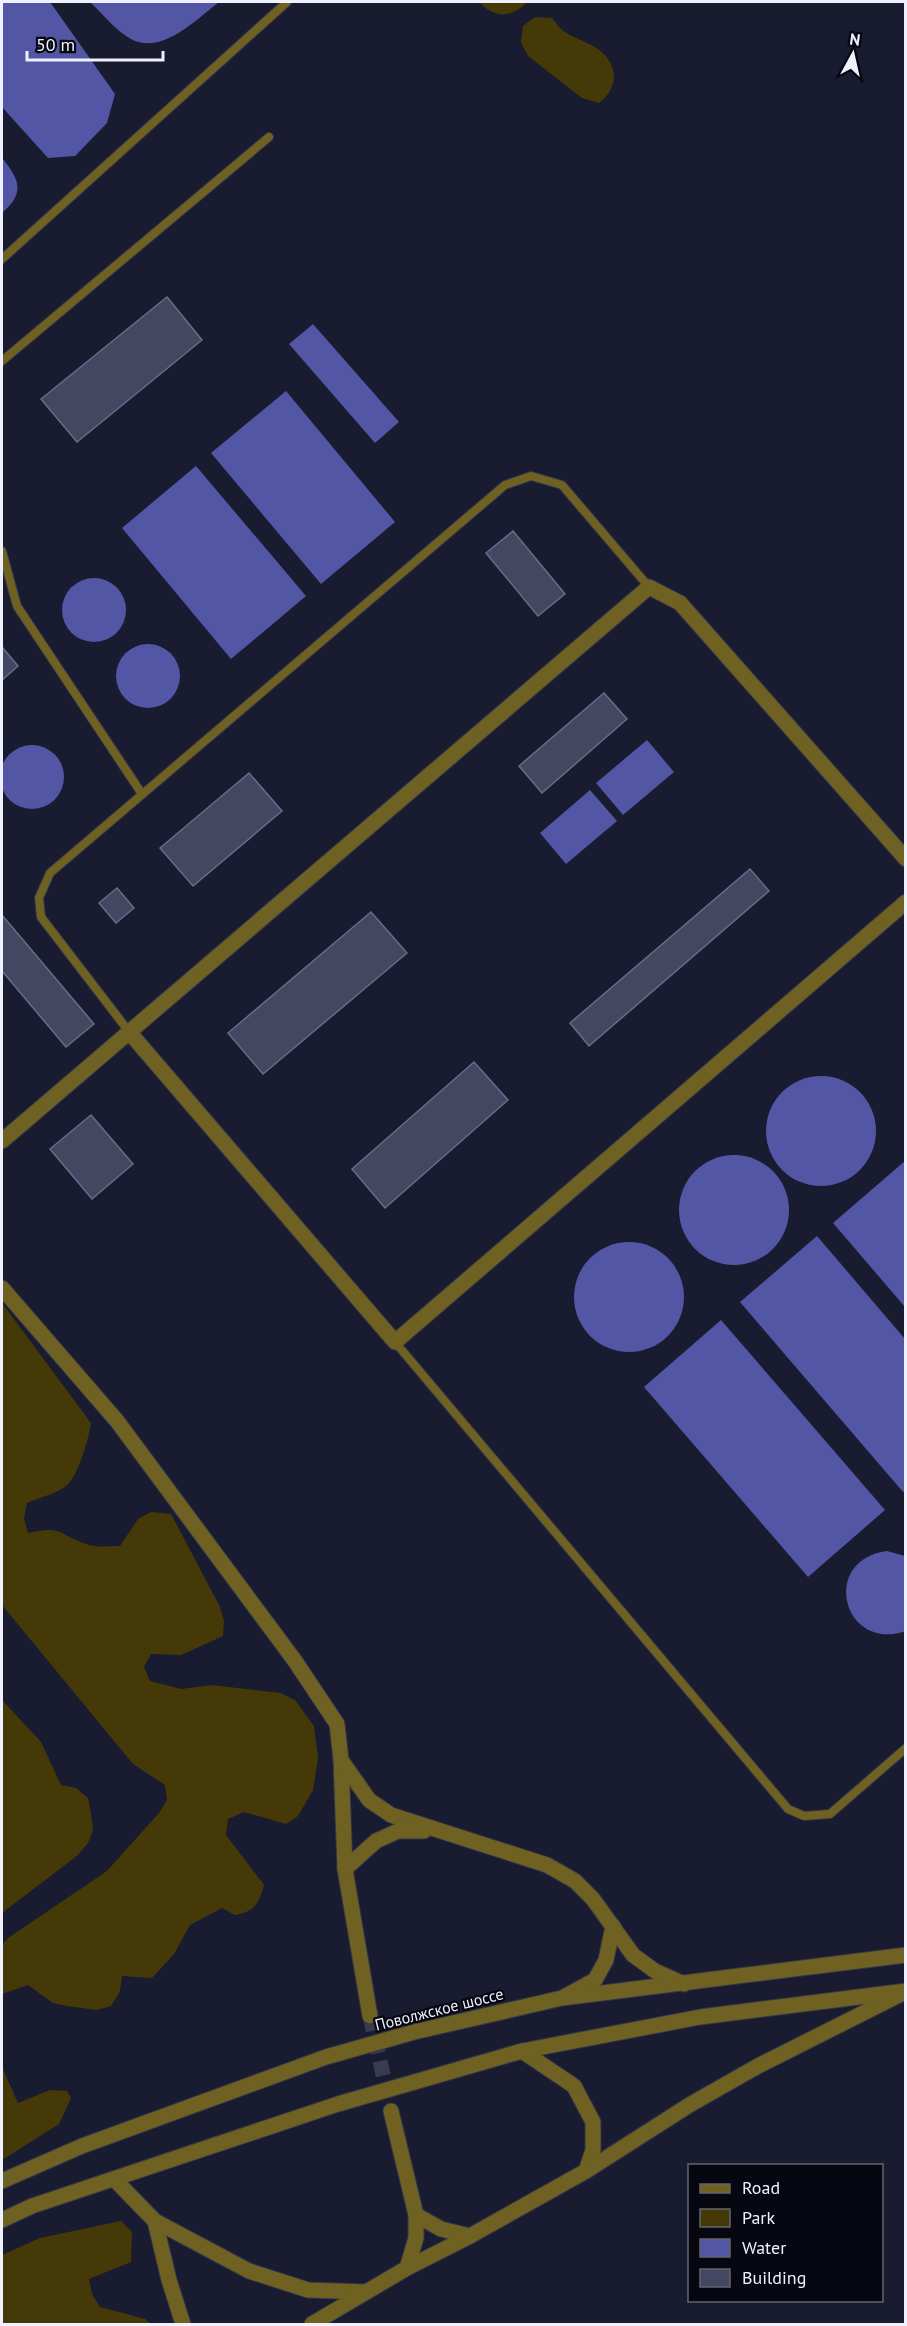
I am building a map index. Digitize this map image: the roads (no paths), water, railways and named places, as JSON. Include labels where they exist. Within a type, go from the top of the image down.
[{"type":"street","points":[[2,1141],[649,586],[680,603],[906,859]]},
{"type":"street","points":[[130,1033],[395,1342],[906,902]]},
{"type":"street","points":[[2,1288],[117,1421],[296,1661],[337,1724],[341,1760],[345,1869],[370,2016]]},
{"type":"street","points":[[341,1760],[369,1800],[391,1815],[547,1865],[576,1881],[613,1926],[633,1955],[655,1971],[684,1984]]},
{"type":"street","points":[[345,1869],[376,1840],[398,1831],[439,1832]]},
{"type":"street","points":[[562,1998],[596,1980],[606,1960],[613,1926]]},
{"type":"street","name":"Поволжское шоссе","points":[[2,2181],[82,2146],[326,2056],[414,2032],[562,1998],[906,1955]]},
{"type":"street","points":[[2,2220],[32,2206],[338,2104],[522,2051],[700,2017],[906,1991]]},
{"type":"street","points":[[312,2325],[407,2268],[470,2236],[585,2171],[691,2104],[758,2066],[906,1991]]},
{"type":"street","points":[[522,2051],[574,2086],[593,2122],[593,2150],[585,2171]]},
{"type":"street","points":[[391,2111],[416,2216],[416,2238],[407,2268]]},
{"type":"street","points":[[114,2179],[155,2221],[249,2271],[308,2290],[366,2292]]},
{"type":"street","points":[[416,2216],[441,2229],[470,2236]]},
{"type":"street","points":[[155,2221],[169,2280],[183,2325]]},
{"type":"lane","points":[[2,259],[288,2]]},
{"type":"lane","points":[[2,362],[269,137]]},
{"type":"lane","points":[[130,1033],[41,917],[39,898],[50,873],[505,485],[531,476],[562,485],[649,586]]},
{"type":"lane","points":[[2,551],[17,606],[142,794]]},
{"type":"lane","points":[[395,1342],[788,1809],[804,1816],[830,1814],[906,1748]]},
{"type":"water","points":[[2,2],[50,2],[115,94],[107,123],[75,156],[48,158],[2,107]]},
{"type":"water","points":[[90,2],[219,2],[178,33],[154,43],[142,43],[120,31]]},
{"type":"water","points":[[2,158],[16,180],[17,193],[2,213]]},
{"type":"water","points":[[313,324],[399,422],[375,443],[289,344]]},
{"type":"water","points":[[286,391],[395,522],[321,584],[211,453]]},
{"type":"water","points":[[196,466],[306,596],[231,659],[122,528]]},
{"type":"water","points":[[88,578],[100,578],[117,587],[124,598],[126,610],[124,622],[117,633],[100,642],[88,642],[76,637],[67,628],[62,616],[62,604],[67,592],[76,583]]},
{"type":"water","points":[[142,644],[154,644],[171,653],[178,664],[180,676],[178,688],[171,699],[154,708],[142,708],[130,703],[121,694],[116,682],[116,670],[121,658],[130,649]]},
{"type":"water","points":[[647,740],[674,772],[623,815],[596,783]]},
{"type":"water","points":[[26,745],[38,745],[55,754],[62,765],[64,777],[62,789],[55,800],[38,809],[26,809],[14,804],[5,795],[0,783],[0,771],[5,759],[14,750]]},
{"type":"water","points":[[590,790],[617,821],[566,864],[540,833]]},
{"type":"water","points":[[821,1076],[842,1080],[860,1092],[872,1110],[876,1131],[872,1152],[860,1170],[842,1182],[821,1186],[800,1182],[782,1170],[770,1152],[766,1131],[770,1110],[782,1092],[800,1080]]},
{"type":"water","points":[[734,1155],[755,1159],[773,1171],[785,1189],[789,1210],[785,1231],[773,1249],[755,1261],[734,1265],[713,1261],[695,1249],[683,1231],[679,1210],[683,1189],[695,1171],[713,1159]]},
{"type":"water","points":[[905,1161],[905,1307],[833,1223]]},
{"type":"water","points":[[817,1236],[905,1339],[906,1490],[903,1492],[740,1302]]},
{"type":"water","points":[[629,1242],[650,1246],[668,1258],[680,1276],[684,1297],[680,1318],[668,1336],[650,1348],[629,1352],[608,1348],[590,1336],[578,1318],[574,1297],[578,1276],[590,1258],[608,1246]]},
{"type":"water","points":[[721,1320],[885,1510],[808,1577],[644,1387]]},
{"type":"water","points":[[887,1551],[905,1556],[906,1631],[884,1634],[867,1629],[854,1618],[847,1603],[847,1586],[852,1570],[866,1558]]},
{"type":"tunnel","points":[[370,2016],[391,2111]]}]
